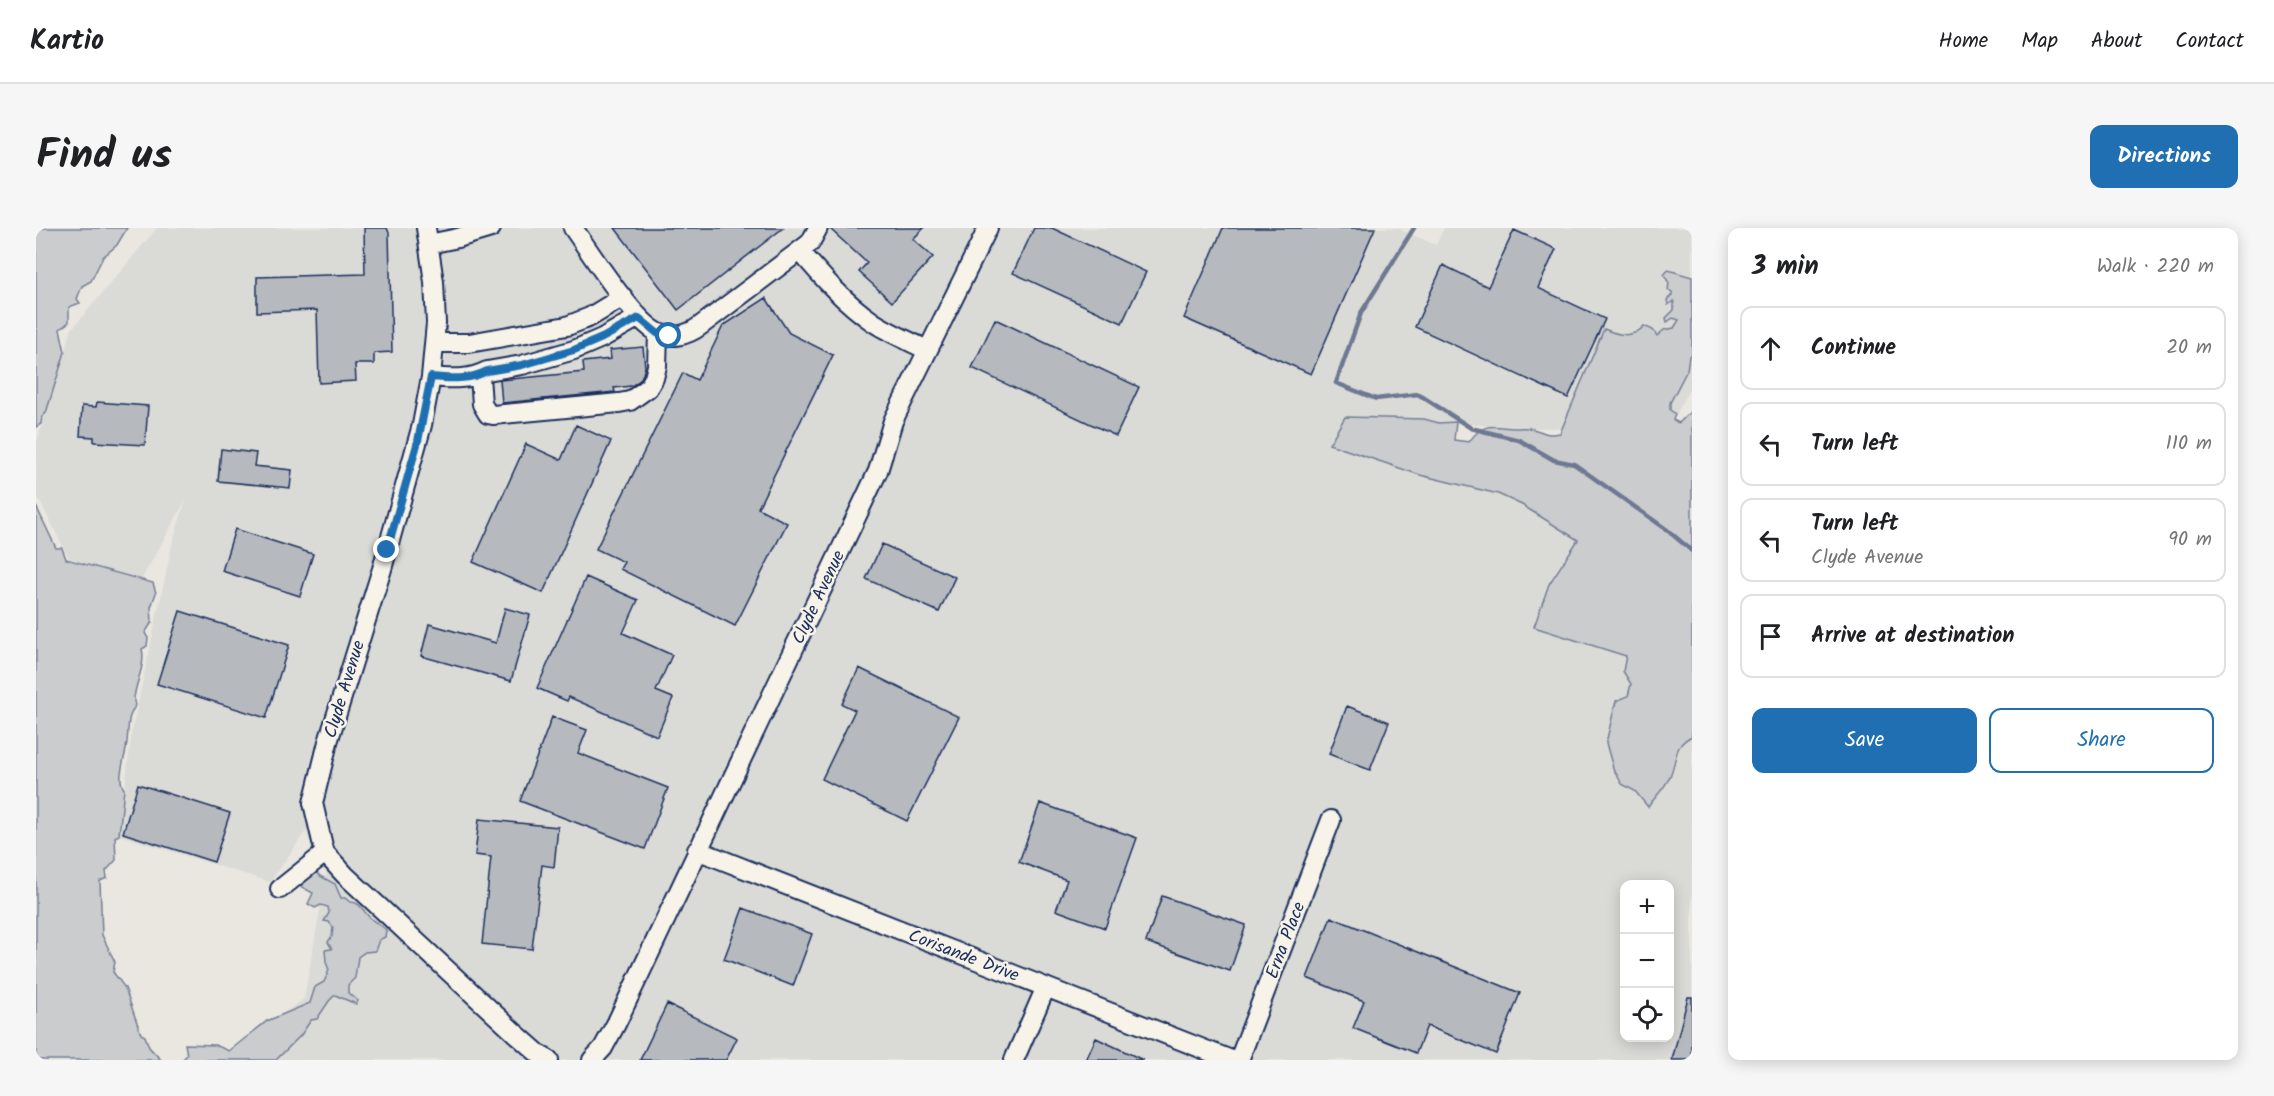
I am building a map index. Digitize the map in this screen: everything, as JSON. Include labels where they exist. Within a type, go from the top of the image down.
[{"type":"street","points":[[428,236],[458,238],[491,228]]},
{"type":"street","points":[[573,228],[639,318],[657,333],[669,336],[692,332],[810,243],[818,228]]},
{"type":"street","name":"Clyde Avenue","points":[[592,1060],[603,1048],[616,1024],[878,471],[893,421],[988,228]]},
{"type":"street","name":"Clyde Avenue","points":[[428,236],[435,303],[435,343],[422,425],[410,473],[319,772],[313,803],[316,825],[326,853],[345,875],[462,985],[523,1040],[549,1060]]},
{"type":"street","points":[[800,251],[831,287],[852,306],[875,323],[927,350]]},
{"type":"street","points":[[435,343],[469,343],[567,326],[590,317],[623,297]]},
{"type":"street","points":[[431,377],[480,376],[487,371],[522,365],[574,350],[639,318]]},
{"type":"street","points":[[480,376],[482,404],[488,414],[619,404],[639,396],[654,378],[657,366],[657,333]]},
{"type":"street","name":"Erna Place","points":[[1239,1060],[1331,820]]},
{"type":"street","name":"Corisande Drive","points":[[697,850],[1231,1060]]},
{"type":"street","points":[[280,889],[326,853]]},
{"type":"street","points":[[1014,1060],[1046,987]]},
{"type":"shaded area","points":[[36,228],[127,228],[117,245],[103,257],[91,281],[82,286],[77,299],[80,303],[69,307],[69,322],[60,329],[65,352],[46,413],[42,417],[41,424],[36,427]]},
{"type":"shaded area","points":[[157,228],[416,228],[423,268],[425,305],[421,378],[408,438],[373,553],[391,559],[424,459],[445,362],[447,313],[436,228],[1401,228],[1436,245],[1444,228],[1692,228],[1692,383],[1670,427],[1513,428],[1456,422],[1439,423],[1424,419],[1346,417],[1330,444],[1420,475],[1498,494],[1522,505],[1579,540],[1561,563],[1549,584],[1535,627],[1626,656],[1692,567],[1692,1060],[207,1060],[229,1051],[304,999],[327,871],[314,853],[306,831],[270,882],[119,835],[132,731],[173,541],[186,500],[141,580],[69,558],[36,494],[36,445],[72,329]]},
{"type":"shaded area","points":[[1668,270],[1692,277],[1692,353],[1689,356],[1687,370],[1670,403],[1670,410],[1675,414],[1673,420],[1679,423],[1692,410],[1692,736],[1681,744],[1668,780],[1648,807],[1635,791],[1622,784],[1613,768],[1606,743],[1616,701],[1628,696],[1631,684],[1623,671],[1626,656],[1534,627],[1549,584],[1578,540],[1522,505],[1498,494],[1420,475],[1329,444],[1345,417],[1456,422],[1454,440],[1469,442],[1479,431],[1494,426],[1528,428],[1548,434],[1560,433],[1604,329],[1625,335],[1635,333],[1644,326],[1653,330],[1657,336],[1664,330],[1674,328],[1679,320],[1673,318],[1667,322],[1666,318],[1674,310],[1674,301],[1668,305],[1667,300],[1672,295],[1672,292],[1668,290],[1669,283],[1664,275]]},
{"type":"shaded area","points":[[36,506],[56,548],[62,548],[66,559],[153,583],[156,593],[151,607],[152,622],[145,633],[148,638],[147,646],[142,649],[143,662],[135,693],[135,705],[129,719],[121,778],[124,789],[119,835],[115,837],[116,860],[106,871],[107,878],[100,881],[102,935],[115,962],[113,972],[125,988],[141,1034],[145,1036],[149,1047],[161,1060],[36,1060]]},
{"type":"shaded area","points":[[315,871],[335,884],[341,898],[359,905],[369,917],[386,930],[385,937],[379,940],[375,951],[365,952],[358,957],[355,978],[348,985],[348,993],[358,1001],[356,1004],[335,995],[317,1019],[311,1020],[301,1035],[276,1060],[182,1060],[187,1055],[185,1044],[215,1045],[229,1051],[267,1021],[310,1003],[315,987],[324,982],[329,970],[325,950],[332,949],[328,942],[332,936],[333,927],[329,922],[324,921],[329,913],[328,907],[321,905],[315,908],[308,904],[313,893],[300,886]]},
{"type":"building","points":[[364,228],[387,228],[389,233],[392,352],[374,353],[374,364],[355,364],[356,381],[319,383],[317,310],[257,312],[257,277],[365,274]]},
{"type":"building","points":[[615,228],[783,228],[678,310]]},
{"type":"building","points":[[829,228],[924,228],[913,239],[933,257],[892,302],[859,272],[867,263]]},
{"type":"building","points":[[1034,228],[1052,228],[1146,272],[1122,323],[1013,273]]},
{"type":"building","points":[[1223,228],[1375,228],[1311,374],[1184,318]]},
{"type":"building","points":[[1514,230],[1556,249],[1538,288],[1605,319],[1568,398],[1415,327],[1443,265],[1488,287]]},
{"type":"building","points":[[766,298],[789,333],[833,355],[758,508],[787,523],[735,626],[620,569],[624,562],[596,549],[683,373],[697,380],[723,326]]},
{"type":"building","points":[[995,319],[1139,387],[1116,436],[972,368]]},
{"type":"building","points":[[643,347],[645,367],[643,374],[640,380],[631,386],[614,388],[615,392],[502,403],[500,380],[584,372],[583,362],[611,359],[610,350]]},
{"type":"building","points":[[97,402],[148,406],[145,445],[94,442],[94,437],[80,436],[82,406],[96,407]]},
{"type":"building","points":[[576,425],[611,441],[543,593],[473,562],[526,444],[561,460]]},
{"type":"building","points":[[221,449],[256,453],[254,466],[292,470],[290,488],[218,481]]},
{"type":"building","points":[[235,529],[313,554],[300,596],[222,571]]},
{"type":"building","points":[[882,544],[955,577],[939,612],[866,579]]},
{"type":"building","points":[[586,577],[638,600],[623,633],[672,655],[656,691],[673,698],[657,736],[569,697],[567,701],[537,688]]},
{"type":"building","points":[[505,608],[530,615],[511,681],[421,656],[429,624],[496,643]]},
{"type":"building","points":[[180,611],[289,645],[266,718],[157,684]]},
{"type":"building","points":[[859,668],[959,717],[907,821],[822,779],[855,710],[842,704]]},
{"type":"building","points":[[1347,706],[1389,722],[1370,770],[1329,754]]},
{"type":"building","points":[[552,717],[587,730],[578,753],[668,788],[645,849],[520,801]]},
{"type":"building","points":[[138,784],[230,813],[214,862],[123,833]]},
{"type":"building","points":[[1040,803],[1137,838],[1105,928],[1056,910],[1067,880],[1019,862]]},
{"type":"building","points":[[479,819],[558,827],[554,867],[542,865],[532,949],[482,944],[491,857],[475,855]]},
{"type":"building","points":[[1162,896],[1246,925],[1230,971],[1146,942]]},
{"type":"building","points":[[743,908],[812,934],[793,986],[724,959]]},
{"type":"building","points":[[1331,917],[1520,993],[1496,1054],[1427,1026],[1416,1053],[1353,1028],[1364,1001],[1307,978]]},
{"type":"building","points":[[1688,997],[1692,997],[1692,1060],[1672,1060]]},
{"type":"building","points":[[667,1004],[737,1038],[726,1060],[640,1060]]},
{"type":"building","points":[[1096,1038],[1143,1060],[1086,1060]]},
{"type":"waterway","points":[[1414,228],[1361,313],[1336,383],[1376,399],[1418,394],[1471,428],[1519,440],[1554,460],[1574,464],[1666,529],[1692,551]]},
{"type":"route","points":[[387,550],[410,473],[431,377],[447,379],[480,376],[487,371],[551,357],[588,345],[639,318],[657,333],[669,336]]}]
